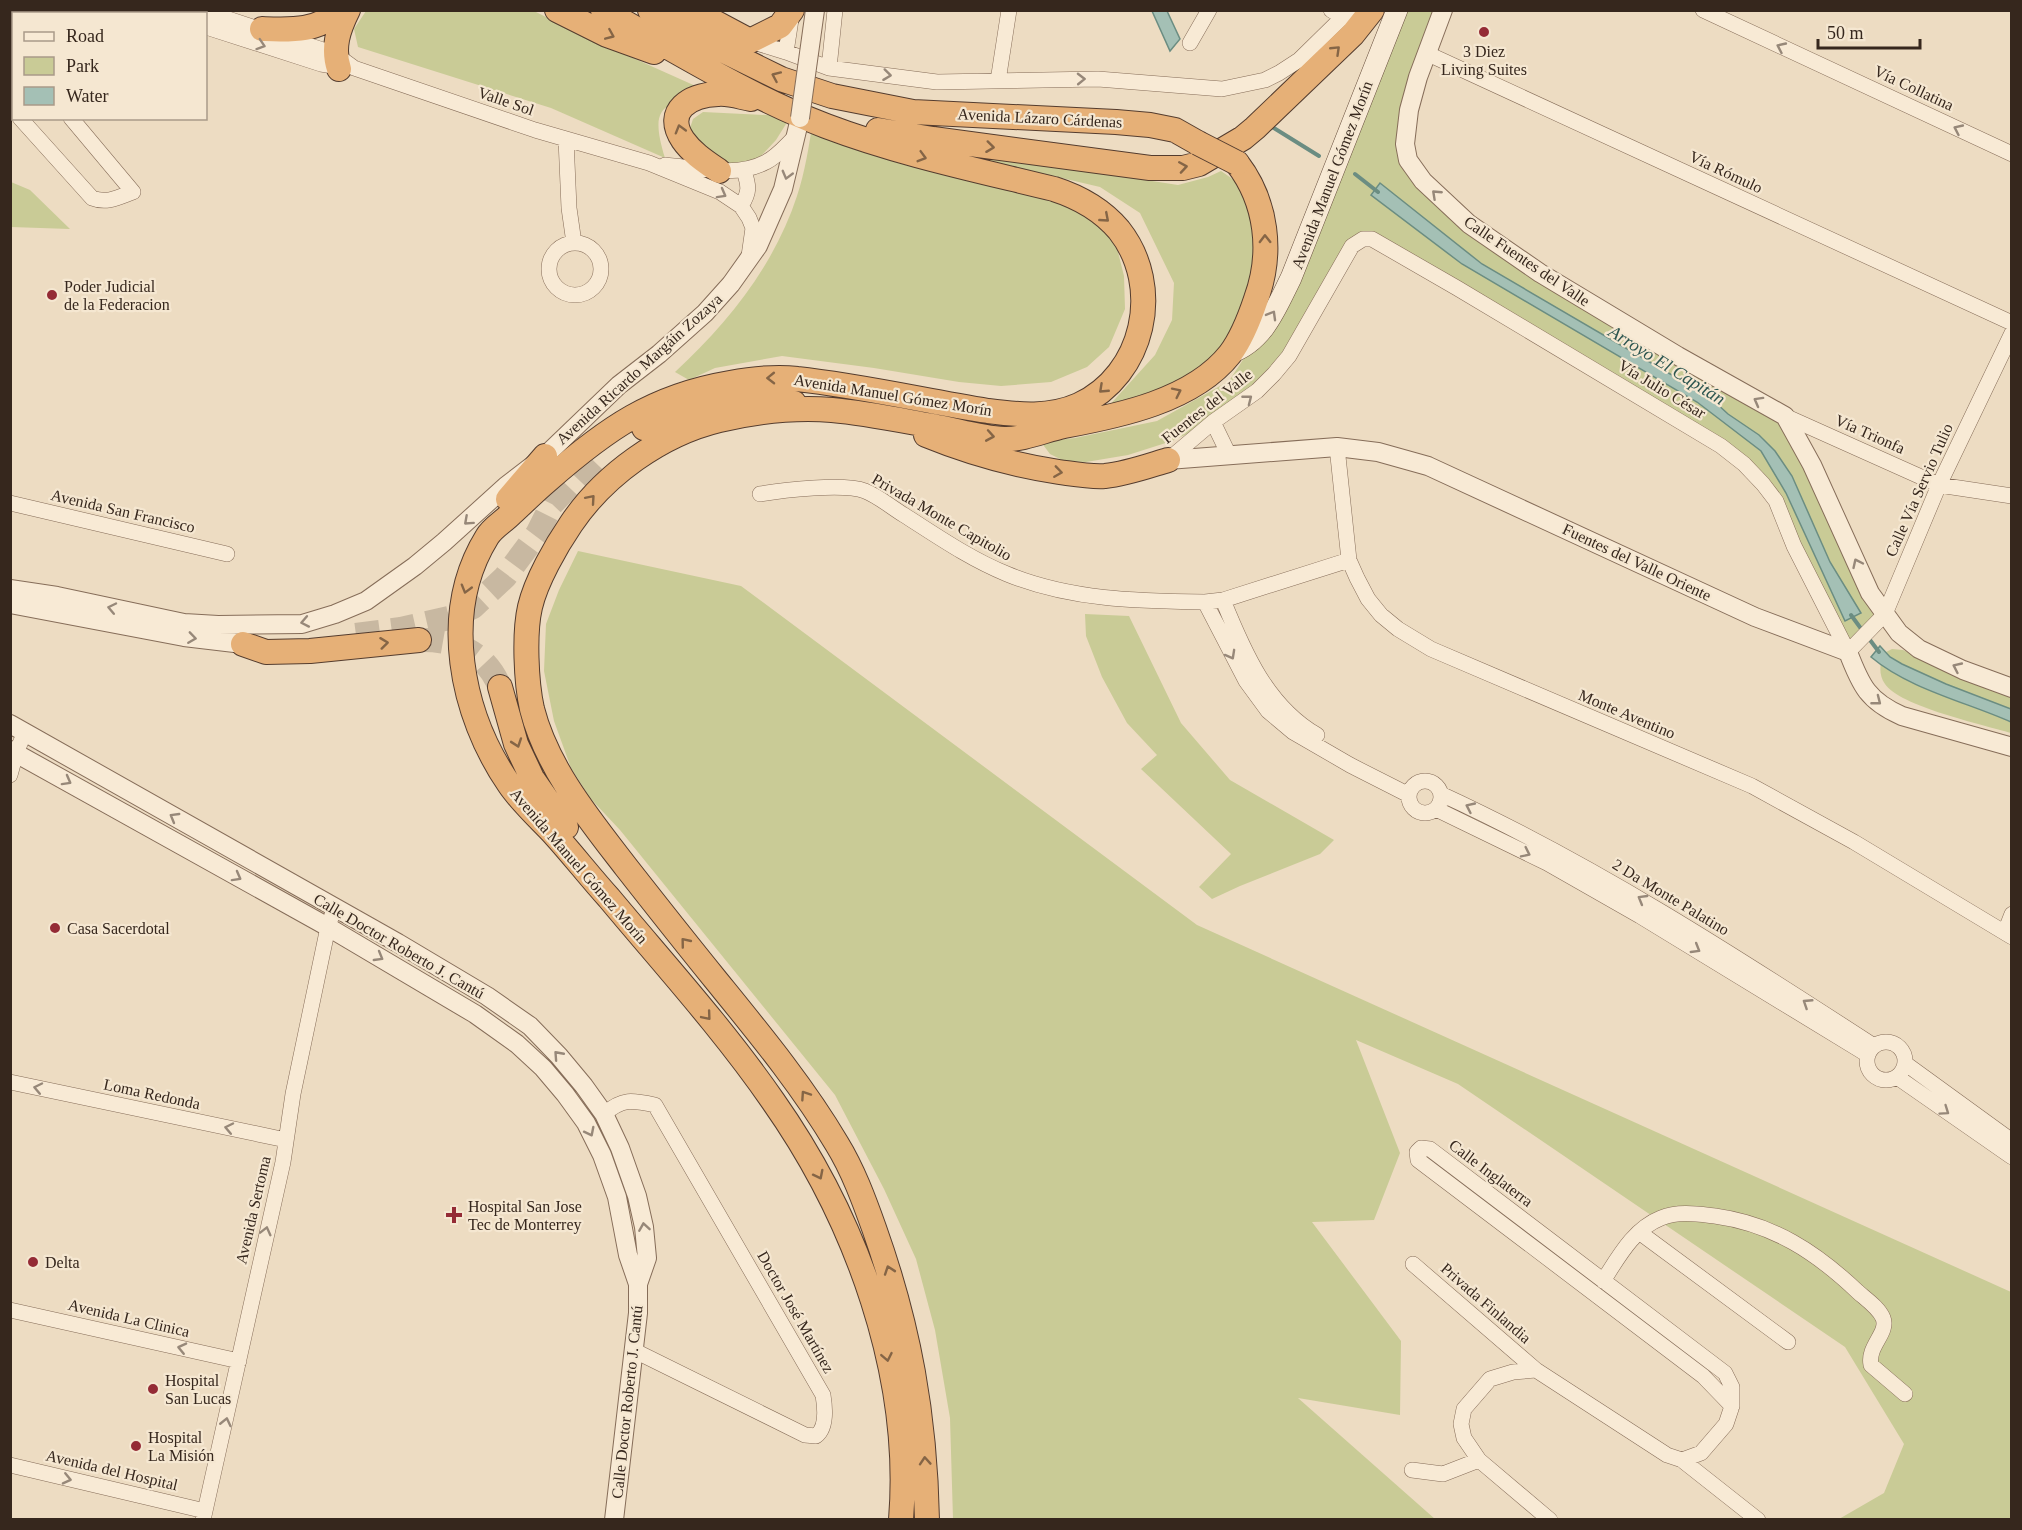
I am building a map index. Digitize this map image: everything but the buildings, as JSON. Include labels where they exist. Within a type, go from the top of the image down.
[{"type":"highway","points":[[262,29],[301,30],[320,24],[340,10]]},
{"type":"highway","points":[[343,63],[338,32],[348,10]]},
{"type":"highway","points":[[557,10],[636,46],[677,59],[695,62]]},
{"type":"highway","points":[[603,10],[795,121]]},
{"type":"highway","name":"Avenida Lázaro Cárdenas","points":[[650,10],[704,41],[781,79],[832,96],[913,112],[1150,125],[1174,130],[1238,163],[1253,186],[1264,218],[1265,266],[1253,308],[1230,353]]},
{"type":"highway","points":[[687,10],[750,41],[780,26],[792,10]]},
{"type":"highway","points":[[719,171],[695,154],[683,139],[677,126],[677,113],[685,102],[698,97],[729,94],[795,121],[1150,168],[1183,168],[1199,164],[1255,128],[1353,34],[1372,10]]},
{"type":"highway","name":"Avenida Manuel Gómez Morín","points":[[795,121],[837,130],[910,154],[1054,189],[1072,195],[1092,206],[1120,231],[1137,266],[1142,286],[1143,310],[1140,337],[1131,357],[1122,371],[1097,396],[1076,406],[1049,414],[1019,415],[988,411],[795,378],[758,378],[711,386],[668,398],[603,434],[579,452],[488,535],[463,596],[460,647],[472,708],[489,749],[510,786],[561,842],[718,1029],[772,1099],[810,1157],[844,1226],[866,1279],[884,1345],[899,1418],[903,1486],[901,1520]]},
{"type":"highway","name":"Avenida Manuel Gómez Morín","points":[[927,1520],[926,1462],[920,1404],[910,1350],[892,1277],[866,1206],[840,1147],[801,1088],[674,929],[578,802],[555,766],[541,736],[531,706],[527,666],[530,607],[543,574],[571,524],[595,495],[627,466],[658,445],[718,420],[778,411],[828,409],[1008,440],[1053,428],[1116,416],[1158,402],[1195,384],[1217,367],[1230,353]]},
{"type":"highway","points":[[594,460],[620,442],[666,417],[720,399],[751,394],[828,409]]},
{"type":"highway","points":[[882,417],[965,451],[1027,467],[1079,475],[1105,476],[1168,460]]},
{"type":"highway","points":[[488,535],[498,511],[545,456]]},
{"type":"highway","points":[[243,644],[299,642],[356,635]]},
{"type":"highway","points":[[243,644],[266,652],[310,651],[419,640]]},
{"type":"highway","points":[[500,687],[516,744],[532,778],[618,896],[633,927]]},
{"type":"main road","name":"Avenida Manuel Gómez Morín","points":[[1230,353],[1250,344],[1260,334],[1287,288],[1397,10]]},
{"type":"street","points":[[201,10],[262,29],[343,63]]},
{"type":"street","points":[[786,52],[792,10]]},
{"type":"street","name":"Avenida Ricardo Margáin Zozaya","points":[[10,589],[57,596],[184,623],[240,625],[302,624],[335,614],[366,600],[386,587],[429,554],[506,486],[545,456],[619,384],[659,354],[705,313],[748,262],[758,246],[783,189],[815,10]]},
{"type":"street","points":[[829,68],[835,10]]},
{"type":"street","points":[[998,81],[1009,10]]},
{"type":"street","points":[[1190,43],[1209,10]]},
{"type":"street","name":"Calle Fuentes del Valle","points":[[1443,10],[1426,53],[1409,110],[1405,144],[1408,160],[1423,181],[1469,224],[1540,273],[1678,357],[1785,416]]},
{"type":"street","name":"Vía Collatina","points":[[1702,10],[2012,154]]},
{"type":"street","points":[[750,41],[829,68],[937,82],[1098,79],[1222,89],[1265,81],[1299,60],[1342,13]]},
{"type":"street","points":[[207,27],[343,63]]},
{"type":"street","name":"Vía Rómulo","points":[[1426,53],[2012,323]]},
{"type":"street","name":"Valle Sol","points":[[343,63],[566,139],[649,164],[720,192],[741,206]]},
{"type":"street","points":[[22,120],[92,198],[104,202],[133,192],[73,120]]},
{"type":"street","name":"Valle Sol","points":[[649,164],[719,171],[744,171],[767,162],[795,121]]},
{"type":"street","points":[[566,139],[569,208],[574,243]]},
{"type":"street","points":[[744,171],[749,187],[741,206],[753,228],[748,262]]},
{"type":"street","name":"Fuentes del Valle","points":[[1168,460],[1214,422],[1257,392],[1274,374],[1288,356],[1352,246],[1363,239],[1372,239]]},
{"type":"street","name":"Vía Julio César","points":[[1372,239],[1721,446],[1744,464],[1776,501],[1794,546],[1848,652]]},
{"type":"street","name":"Calle Vía Servio Tulio","points":[[1848,652],[1885,614],[1939,485],[2012,333]]},
{"type":"street","points":[[1785,416],[1812,465],[1870,592],[1899,633],[1919,649],[1963,670],[2012,688]]},
{"type":"street","name":"Vía Trionfa","points":[[1785,416],[1939,485],[2012,496]]},
{"type":"street","points":[[1214,422],[1229,455]]},
{"type":"street","name":"Fuentes del Valle Oriente","points":[[1168,460],[1337,447],[1378,452],[1428,466],[1755,617],[1848,652]]},
{"type":"street","name":"Monte Aventino","points":[[1337,447],[1349,560],[1368,599],[1381,615],[1398,629],[1431,650],[1752,786],[1854,842],[2008,934]]},
{"type":"street","name":"Privada Monte Capitolio","points":[[760,494],[790,489],[863,490],[961,551],[1005,574],[1032,584],[1097,598],[1205,602],[1223,600],[1349,560]]},
{"type":"street","name":"Avenida San Francisco","points":[[10,503],[227,554]]},
{"type":"street","points":[[1223,600],[1256,672],[1278,704],[1303,727],[1411,790]]},
{"type":"street","points":[[1205,602],[1246,681],[1268,711],[1293,732],[1350,765],[1411,790]]},
{"type":"street","points":[[10,604],[184,637],[243,644]]},
{"type":"street","points":[[1848,652],[1864,690],[1876,702],[1889,710],[1902,716],[2012,747]]},
{"type":"street","points":[[10,775],[18,728]]},
{"type":"street","name":"Calle Doctor Roberto J. Cantú","points":[[18,728],[487,996],[530,1026],[559,1056],[604,1114],[620,1148],[637,1196],[644,1227],[647,1258],[638,1284]]},
{"type":"street","name":"Calle Doctor Roberto J. Cantú","points":[[13,751],[328,927],[476,1014],[517,1044],[543,1068],[565,1094],[586,1123],[602,1155],[617,1197],[628,1255],[638,1284],[638,1313],[614,1520]]},
{"type":"street","points":[[1422,781],[1432,782],[1439,801],[1428,813],[1418,812],[1410,805],[1411,790],[1422,781]]},
{"type":"street","name":"2 Da Monte Palatino","points":[[1439,801],[1555,850],[1650,904],[1871,1051]]},
{"type":"street","name":"Avenida Sertoma","points":[[204,1515],[239,1362],[328,927],[334,909]]},
{"type":"street","points":[[2008,934],[2012,914]]},
{"type":"street","points":[[1906,1064],[1897,1077],[1886,1080],[1875,1076],[1868,1067],[1871,1051],[1885,1042],[1897,1045],[1904,1055],[1906,1064],[2012,1141]]},
{"type":"street","points":[[1897,1077],[2012,1157]]},
{"type":"street","name":"Loma Redonda","points":[[10,1082],[286,1140]]},
{"type":"street","name":"Doctor José Martínez","points":[[604,1114],[615,1104],[626,1101],[656,1105],[823,1395],[821,1432],[816,1436],[805,1435],[633,1350]]},
{"type":"street","name":"Calle Inglaterra","points":[[1428,1148],[1725,1373],[1732,1387],[1732,1406],[1703,1376],[1418,1160],[1419,1150],[1428,1148]]},
{"type":"street","points":[[1603,1281],[1626,1246],[1639,1232],[1659,1219],[1677,1214],[1698,1214],[1733,1219],[1764,1227],[1817,1257],[1842,1277],[1884,1318],[1884,1327],[1869,1357],[1871,1365],[1905,1394]]},
{"type":"street","points":[[1639,1232],[1788,1342]]},
{"type":"street","name":"Privada Finlandia","points":[[1413,1264],[1536,1370]]},
{"type":"street","name":"Avenida La Clinica","points":[[10,1310],[239,1362]]},
{"type":"street","points":[[1550,1520],[1479,1460],[1464,1438],[1461,1424],[1464,1409],[1490,1379],[1512,1371],[1536,1370],[1666,1455],[1682,1460],[1758,1520]]},
{"type":"street","points":[[1682,1460],[1701,1453],[1726,1424],[1732,1406]]},
{"type":"street","points":[[1412,1470],[1443,1474],[1479,1460]]},
{"type":"street","name":"Avenida del Hospital","points":[[10,1465],[204,1515]]},
{"type":"green space","points":[[366,11],[534,11],[709,92],[680,100],[663,110],[659,117],[659,127],[665,158],[551,108],[358,47],[354,29]]},
{"type":"green space","points":[[1397,11],[1445,11],[1405,144],[1469,224],[1785,416],[1885,614],[1848,652],[1787,526],[1744,464],[1372,239],[1352,246],[1289,356],[1213,422],[1172,441],[1128,455],[1086,462],[1064,461],[1050,454],[1041,442],[1075,438],[1157,421],[1229,381],[1277,308]]},
{"type":"green space","points":[[703,112],[786,116],[786,124],[776,140],[760,157],[745,166],[725,165],[700,150],[690,128],[693,119]]},
{"type":"green space","points":[[813,120],[1071,194],[1115,240],[1124,276],[1125,309],[1109,347],[1087,367],[1051,382],[1001,386],[782,356],[715,368],[689,380],[675,372],[731,313],[776,246],[800,187]]},
{"type":"green space","points":[[926,146],[1178,185],[1221,171],[1243,190],[1259,241],[1236,336],[1185,385],[1106,409],[1155,355],[1172,320],[1174,283],[1140,213],[1100,187]]},
{"type":"green space","points":[[11,182],[30,190],[70,229],[11,227]]},
{"type":"green space","points":[[578,551],[741,586],[1197,925],[2011,1292],[2011,1519],[1839,1519],[1884,1493],[1904,1444],[1845,1347],[1458,1084],[1356,1040],[1400,1153],[1374,1220],[1312,1222],[1401,1341],[1400,1415],[1298,1398],[1435,1519],[953,1519],[950,1418],[935,1330],[916,1259],[884,1189],[835,1095],[620,830],[590,798],[571,768],[554,721],[544,671],[546,624]]},
{"type":"green space","points":[[1085,614],[1129,616],[1181,723],[1230,780],[1334,840],[1320,854],[1212,899],[1199,887],[1231,854],[1141,769],[1157,755],[1127,723],[1102,677],[1086,636]]},
{"type":"green space","points":[[1892,649],[1903,650],[2011,696],[2011,733],[1943,714],[1893,692],[1885,684],[1880,668],[1884,653]]},
{"type":"water","points":[[1152,11],[1167,11],[1180,39],[1170,51]]},
{"type":"water","points":[[1380,183],[1482,264],[1701,392],[1759,435],[1775,451],[1792,476],[1830,562],[1861,613],[1845,621],[1786,493],[1761,451],[1697,402],[1462,264],[1371,195]]},
{"type":"water","points":[[1880,646],[1890,657],[1902,664],[2011,709],[2011,722],[1903,678],[1871,657]]},
{"type":"waterway","name":"Arroyo El Capitán","points":[[1269,125],[1319,156]]},
{"type":"waterway","name":"Arroyo El Capitán","points":[[1355,174],[1378,192]]},
{"type":"waterway","name":"Arroyo El Capitán","points":[[1851,615],[1862,630]]},
{"type":"waterway","name":"Arroyo El Capitán","points":[[1867,636],[1879,652]]},
{"type":"tunnel","points":[[356,635],[401,629],[449,618],[473,607],[505,577],[537,534],[552,504],[594,460]]},
{"type":"tunnel","points":[[419,640],[445,642],[468,650],[486,665],[500,687]]},
{"type":"place","name":"3 Diez Living Suites","points":[[1484,32]]},
{"type":"place","name":"Poder Judicial de la Federacion","points":[[52,295]]},
{"type":"place","name":"Casa Sacerdotal","points":[[55,928]]},
{"type":"place","name":"Hospital San Jose Tec de Monterrey","points":[[454,1215]]},
{"type":"place","name":"Delta","points":[[33,1262]]},
{"type":"place","name":"Hospital San Lucas","points":[[153,1389]]},
{"type":"place","name":"Hospital La Misión","points":[[136,1446]]}]
